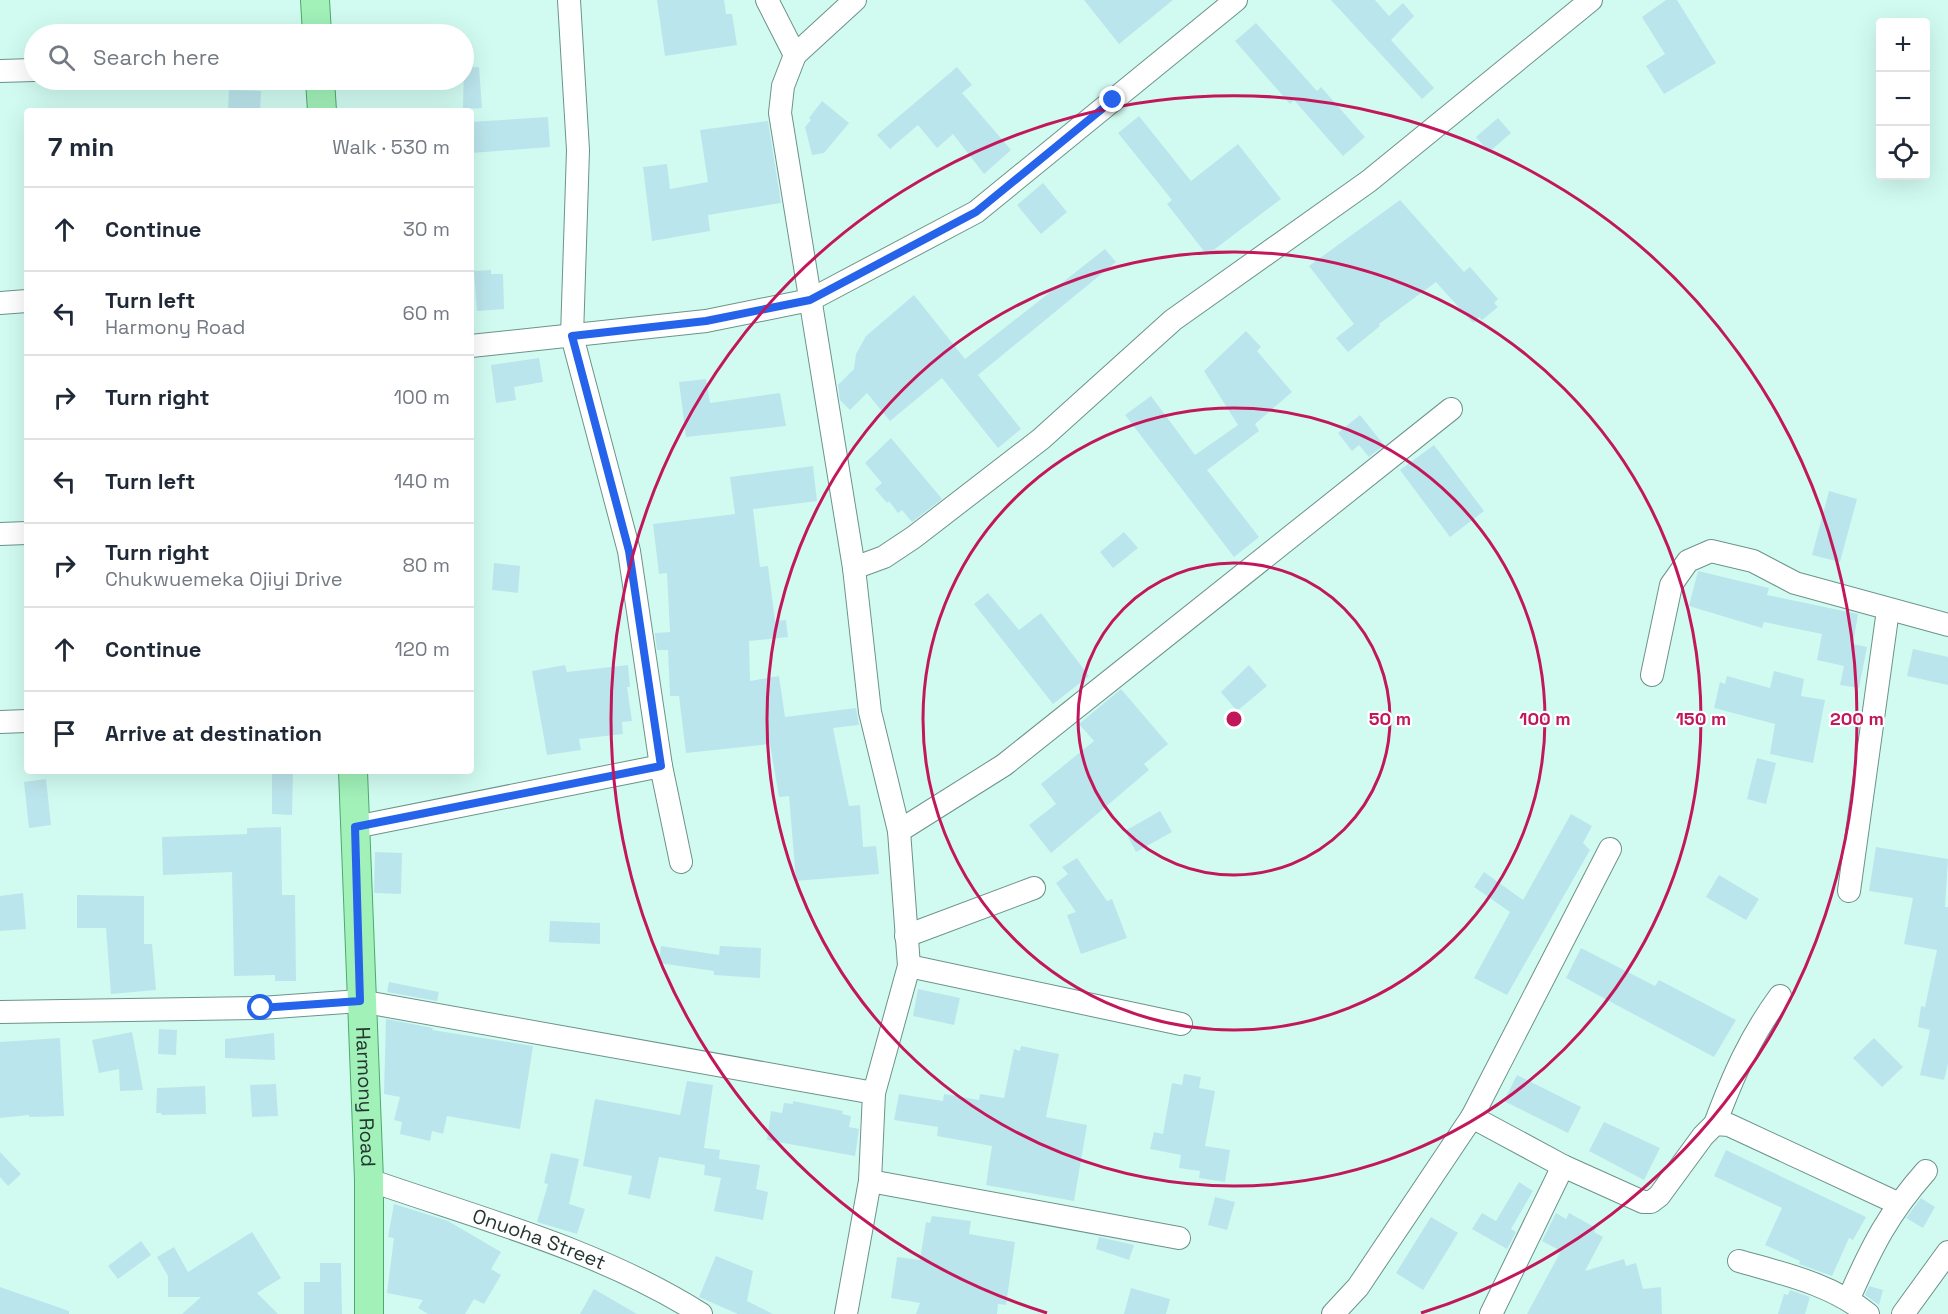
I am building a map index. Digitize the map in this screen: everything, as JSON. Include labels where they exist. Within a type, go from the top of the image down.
[{"type":"main road","points":[[315,0],[316,24]]},
{"type":"main road","points":[[321,90],[322,108]]},
{"type":"main road","name":"Harmony Road","points":[[353,774],[360,1001],[369,1180],[369,1314]]},
{"type":"street","points":[[569,0],[578,150],[572,336],[629,551],[661,766],[681,862]]},
{"type":"street","points":[[767,0],[795,55]]},
{"type":"street","points":[[846,1314],[870,1181],[874,1093],[909,966],[898,831],[870,712],[854,568],[780,113],[783,86],[795,55],[855,0]]},
{"type":"street","points":[[474,346],[706,321],[810,300],[976,212],[1236,0]]},
{"type":"street","points":[[854,568],[884,557],[914,537],[1041,440],[1173,320],[1369,181],[1591,0]]},
{"type":"street","points":[[0,71],[24,70]]},
{"type":"street","points":[[0,303],[24,302]]},
{"type":"street","points":[[898,831],[1004,765],[1451,409]]},
{"type":"street","points":[[0,534],[24,533]]},
{"type":"street","points":[[1652,675],[1671,585],[1689,561],[1711,550],[1753,561],[1795,583],[1948,625]]},
{"type":"street","points":[[1849,891],[1887,610]]},
{"type":"street","points":[[0,722],[24,721]]},
{"type":"street","points":[[355,827],[661,766]]},
{"type":"street","points":[[1333,1314],[1365,1278],[1472,1117],[1610,849]]},
{"type":"street","points":[[906,936],[1034,888]]},
{"type":"street","points":[[909,966],[1181,1024]]},
{"type":"street","points":[[1472,1117],[1563,1166],[1643,1202],[1651,1202],[1659,1196],[1703,1136],[1715,1124],[1735,1071],[1756,1028],[1780,996]]},
{"type":"street","points":[[0,1012],[261,1008],[360,1001],[874,1093]]},
{"type":"street","points":[[1715,1124],[1729,1125],[1898,1203]]},
{"type":"street","points":[[1491,1314],[1563,1166]]},
{"type":"street","points":[[1849,1298],[1874,1242],[1898,1203],[1926,1171]]},
{"type":"street","name":"Onuoha Street","points":[[369,1180],[578,1252],[672,1296],[701,1314]]},
{"type":"street","points":[[870,1181],[1179,1238]]},
{"type":"street","points":[[1903,1314],[1948,1252]]},
{"type":"street","points":[[1739,1260],[1813,1283],[1849,1298],[1868,1314]]},
{"type":"building","points":[[657,0],[724,0],[726,14],[732,14],[737,45],[665,56]]},
{"type":"building","points":[[1084,0],[1173,0],[1119,44]]},
{"type":"building","points":[[1331,0],[1375,0],[1389,16],[1403,3],[1414,16],[1391,40],[1434,88],[1422,99]]},
{"type":"building","points":[[1666,0],[1677,0],[1716,63],[1664,94],[1646,66],[1665,54],[1642,17]]},
{"type":"building","points":[[1256,23],[1317,91],[1321,87],[1365,137],[1343,156],[1294,100],[1290,104],[1235,41]]},
{"type":"building","points":[[474,67],[479,67],[482,108],[463,108],[463,90],[474,90]]},
{"type":"building","points":[[957,67],[972,85],[962,93],[1011,150],[984,174],[953,134],[937,148],[918,125],[890,149],[877,135]]},
{"type":"building","points":[[229,90],[261,91],[260,108],[228,108]]},
{"type":"building","points":[[822,101],[849,123],[824,153],[812,155],[805,127]]},
{"type":"building","points":[[1139,116],[1191,181],[1238,144],[1281,199],[1207,255],[1167,204],[1172,200],[1118,133]]},
{"type":"building","points":[[548,117],[550,147],[474,153],[474,122]]},
{"type":"building","points":[[1498,118],[1511,133],[1489,152],[1476,137]]},
{"type":"building","points":[[768,121],[781,203],[708,215],[710,231],[652,241],[643,167],[667,164],[670,189],[708,182],[700,130]]},
{"type":"building","points":[[1043,183],[1067,212],[1041,234],[1017,205]]},
{"type":"building","points":[[1400,200],[1464,272],[1470,267],[1498,299],[1494,303],[1498,307],[1482,320],[1479,317],[1473,323],[1436,282],[1379,324],[1380,326],[1348,352],[1336,338],[1354,324],[1309,266]]},
{"type":"building","points":[[1105,249],[1116,262],[978,375],[1021,429],[998,448],[942,378],[890,421],[867,393],[850,410],[840,400],[838,385],[854,369],[856,354],[866,336],[914,295],[965,359]]},
{"type":"building","points":[[491,270],[491,274],[503,274],[504,309],[477,311],[474,271]]},
{"type":"building","points":[[1246,331],[1261,347],[1257,351],[1292,392],[1255,424],[1259,431],[1207,470],[1259,537],[1234,557],[1125,415],[1151,396],[1195,455],[1238,425],[1204,371]]},
{"type":"building","points":[[539,358],[543,382],[514,387],[516,400],[496,403],[491,365]]},
{"type":"building","points":[[706,379],[710,403],[780,393],[786,426],[686,437],[679,382]]},
{"type":"building","points":[[1360,415],[1384,445],[1369,457],[1359,445],[1352,451],[1338,433]]},
{"type":"building","points":[[891,438],[942,499],[912,522],[902,510],[898,513],[889,501],[887,503],[875,489],[882,483],[865,463]]},
{"type":"building","points":[[1434,445],[1484,511],[1450,537],[1400,470]]},
{"type":"building","points":[[813,466],[817,501],[753,509],[760,567],[768,566],[775,621],[786,620],[788,637],[749,641],[750,681],[779,676],[785,717],[856,708],[859,725],[833,728],[849,806],[860,805],[863,847],[876,846],[879,874],[796,881],[789,796],[779,797],[770,744],[686,753],[679,696],[670,696],[668,650],[657,650],[655,633],[670,632],[667,573],[659,574],[653,524],[735,514],[730,477]]},
{"type":"building","points":[[1829,491],[1857,499],[1840,562],[1812,555]]},
{"type":"building","points":[[1124,532],[1138,548],[1113,568],[1100,552]]},
{"type":"building","points":[[494,563],[520,566],[518,593],[492,590]]},
{"type":"building","points":[[1698,571],[1769,588],[1767,595],[1858,614],[1853,644],[1867,647],[1859,688],[1840,685],[1844,666],[1817,660],[1822,634],[1764,622],[1762,628],[1689,606]]},
{"type":"building","points":[[988,593],[1019,630],[1041,613],[1089,676],[1053,704],[974,604]]},
{"type":"building","points":[[1913,649],[1948,657],[1948,685],[1907,676]]},
{"type":"building","points":[[565,665],[567,672],[628,665],[630,687],[627,687],[632,721],[622,722],[623,734],[579,739],[581,750],[547,755],[532,671]]},
{"type":"building","points":[[1249,665],[1267,686],[1237,711],[1221,692]]},
{"type":"building","points":[[1774,671],[1804,679],[1801,696],[1825,700],[1813,763],[1770,754],[1775,724],[1714,708],[1720,682],[1725,684],[1727,676],[1770,688]]},
{"type":"building","points":[[1121,689],[1168,744],[1144,764],[1149,770],[1051,853],[1029,825],[1056,804],[1041,784],[1094,741],[1079,724]]},
{"type":"building","points":[[1757,758],[1776,763],[1766,804],[1747,799]]},
{"type":"building","points":[[272,774],[293,774],[292,815],[272,814]]},
{"type":"building","points":[[46,779],[51,825],[29,828],[24,782]]},
{"type":"building","points":[[1160,811],[1172,832],[1136,852],[1125,831]]},
{"type":"building","points":[[1571,814],[1592,826],[1583,843],[1590,850],[1507,995],[1474,978],[1510,912],[1474,887],[1484,872],[1523,900]]},
{"type":"building","points":[[281,827],[282,895],[295,895],[296,981],[275,981],[275,975],[234,976],[232,872],[163,875],[162,837],[247,834],[247,828]]},
{"type":"building","points":[[1876,847],[1948,859],[1945,907],[1948,907],[1948,1064],[1944,1080],[1920,1075],[1930,1030],[1918,1027],[1921,1006],[1925,1007],[1937,950],[1904,944],[1913,898],[1869,891]]},
{"type":"building","points":[[375,852],[402,853],[401,894],[374,893]]},
{"type":"building","points":[[1077,858],[1107,901],[1112,899],[1127,938],[1081,954],[1067,915],[1076,912],[1056,883],[1068,874],[1062,867]]},
{"type":"building","points":[[1719,875],[1759,899],[1746,920],[1706,897]]},
{"type":"building","points":[[23,893],[26,929],[0,931],[0,896]]},
{"type":"building","points":[[77,895],[144,896],[144,944],[152,944],[156,990],[111,994],[106,928],[77,928]]},
{"type":"building","points":[[550,921],[600,923],[600,944],[549,942]]},
{"type":"building","points":[[661,946],[719,955],[720,946],[761,948],[760,978],[714,975],[714,971],[659,963]]},
{"type":"building","points":[[1581,948],[1655,986],[1659,980],[1736,1020],[1714,1057],[1566,978]]},
{"type":"building","points":[[389,982],[439,992],[437,1001],[387,992]]},
{"type":"building","points":[[918,989],[960,998],[954,1025],[913,1016]]},
{"type":"building","points":[[386,1019],[433,1028],[432,1030],[533,1046],[520,1129],[447,1116],[443,1134],[432,1131],[430,1141],[400,1134],[402,1122],[394,1120],[400,1097],[384,1094]]},
{"type":"building","points":[[159,1029],[177,1030],[176,1055],[158,1054]]},
{"type":"building","points":[[132,1032],[143,1090],[120,1091],[119,1069],[99,1073],[92,1040]]},
{"type":"building","points":[[274,1033],[275,1060],[225,1058],[225,1039]]},
{"type":"building","points":[[60,1038],[64,1116],[29,1117],[29,1115],[0,1118],[0,1042]]},
{"type":"building","points":[[1874,1038],[1903,1067],[1882,1087],[1853,1058]]},
{"type":"building","points":[[1021,1046],[1059,1054],[1046,1117],[1087,1125],[1074,1201],[986,1185],[992,1146],[937,1136],[938,1127],[894,1120],[899,1094],[943,1101],[944,1094],[979,1100],[980,1094],[1004,1098],[1014,1049],[1020,1051]]},
{"type":"building","points":[[1184,1074],[1201,1077],[1199,1088],[1215,1091],[1205,1146],[1230,1150],[1225,1182],[1199,1178],[1200,1171],[1179,1168],[1181,1155],[1150,1149],[1154,1132],[1163,1134],[1172,1083],[1182,1085]]},
{"type":"building","points":[[1517,1075],[1581,1107],[1568,1133],[1504,1101]]},
{"type":"building","points":[[687,1081],[713,1085],[704,1148],[720,1150],[719,1159],[760,1165],[756,1189],[768,1192],[763,1220],[714,1211],[721,1178],[704,1175],[705,1165],[659,1157],[650,1199],[628,1194],[632,1176],[583,1166],[595,1099],[680,1115]]},
{"type":"building","points":[[276,1084],[278,1116],[252,1117],[250,1085]]},
{"type":"building","points":[[205,1086],[206,1114],[162,1115],[156,1113],[157,1088]]},
{"type":"building","points":[[793,1101],[843,1111],[842,1114],[851,1116],[849,1127],[859,1129],[855,1156],[767,1140],[771,1111],[782,1113],[784,1103],[793,1104]]},
{"type":"building","points":[[1604,1122],[1660,1148],[1644,1180],[1589,1151]]},
{"type":"building","points":[[1726,1150],[1866,1217],[1853,1240],[1849,1238],[1832,1276],[1799,1264],[1800,1261],[1765,1245],[1782,1208],[1714,1176]]},
{"type":"building","points":[[0,1152],[21,1174],[8,1186],[0,1177]]},
{"type":"building","points":[[551,1153],[579,1159],[569,1204],[585,1209],[577,1234],[537,1222],[548,1184],[544,1183]]},
{"type":"building","points":[[1519,1182],[1533,1191],[1511,1229],[1516,1232],[1507,1249],[1472,1229],[1482,1213],[1496,1221]]},
{"type":"building","points":[[1215,1197],[1235,1202],[1227,1230],[1208,1225]]},
{"type":"building","points":[[1921,1198],[1935,1207],[1923,1228],[1906,1218]]},
{"type":"building","points":[[394,1204],[448,1221],[501,1252],[491,1269],[501,1275],[484,1304],[474,1299],[465,1314],[428,1314],[418,1308],[423,1300],[387,1293],[394,1238],[388,1237]]},
{"type":"building","points":[[1556,1213],[1566,1219],[1569,1213],[1596,1228],[1594,1232],[1603,1237],[1585,1271],[1624,1259],[1626,1266],[1636,1263],[1643,1289],[1661,1287],[1662,1314],[1527,1314],[1561,1251],[1542,1241]]},
{"type":"building","points":[[932,1216],[971,1221],[969,1234],[1015,1242],[1006,1305],[998,1304],[997,1314],[916,1314],[920,1303],[891,1298],[897,1257],[920,1260],[926,1222],[930,1223]]},
{"type":"building","points":[[1431,1217],[1458,1233],[1423,1290],[1396,1273]]},
{"type":"building","points":[[252,1232],[281,1278],[257,1293],[278,1314],[182,1314],[201,1297],[168,1297],[168,1276],[157,1257],[174,1247],[188,1272]]},
{"type":"building","points":[[1099,1237],[1134,1245],[1129,1260],[1096,1249]]},
{"type":"building","points":[[141,1241],[151,1255],[118,1279],[108,1266]]},
{"type":"building","points":[[716,1256],[753,1271],[747,1301],[773,1314],[738,1314],[699,1297]]},
{"type":"building","points":[[320,1263],[341,1263],[342,1314],[304,1314],[304,1282],[320,1282]]},
{"type":"building","points":[[1869,1286],[1883,1290],[1879,1305],[1865,1295]]},
{"type":"building","points":[[0,1287],[69,1311],[69,1314],[0,1314]]},
{"type":"building","points":[[1131,1288],[1170,1299],[1166,1314],[1124,1314]]},
{"type":"building","points":[[594,1289],[637,1314],[580,1314]]},
{"type":"building","points":[[1790,1290],[1810,1297],[1805,1314],[1778,1314],[1784,1294],[1788,1295]]},
{"type":"route","points":[[261,1008],[360,1001],[355,827],[661,766],[629,551],[572,336],[706,321],[810,300],[976,212],[1113,100]]}]
